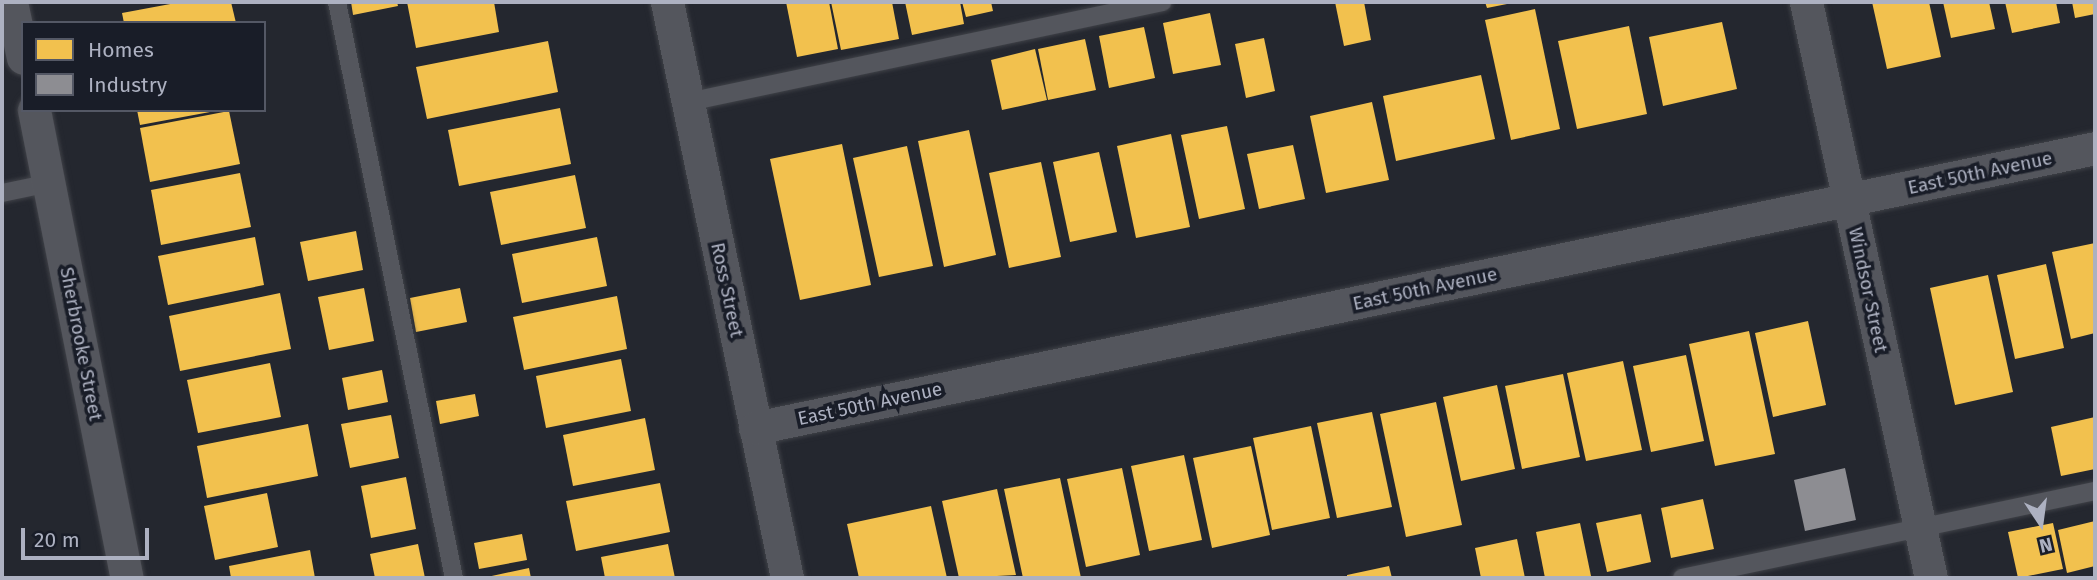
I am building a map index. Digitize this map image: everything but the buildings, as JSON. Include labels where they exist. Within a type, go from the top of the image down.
[{"type":"street","points":[[11,2],[21,49]]},
{"type":"street","name":"Ross Street","points":[[667,2],[787,578]]},
{"type":"street","name":"Windsor Street","points":[[1806,2],[1931,578]]},
{"type":"street","name":"Sherbrooke Street","points":[[34,112],[127,578]]},
{"type":"street","name":"East 50th Avenue","points":[[755,428],[2095,148]]},
{"type":"lane","points":[[337,2],[454,578]]},
{"type":"lane","points":[[688,102],[1163,2]]},
{"type":"lane","points":[[2,193],[50,183]]},
{"type":"lane","points":[[1682,578],[2095,491]]}]
